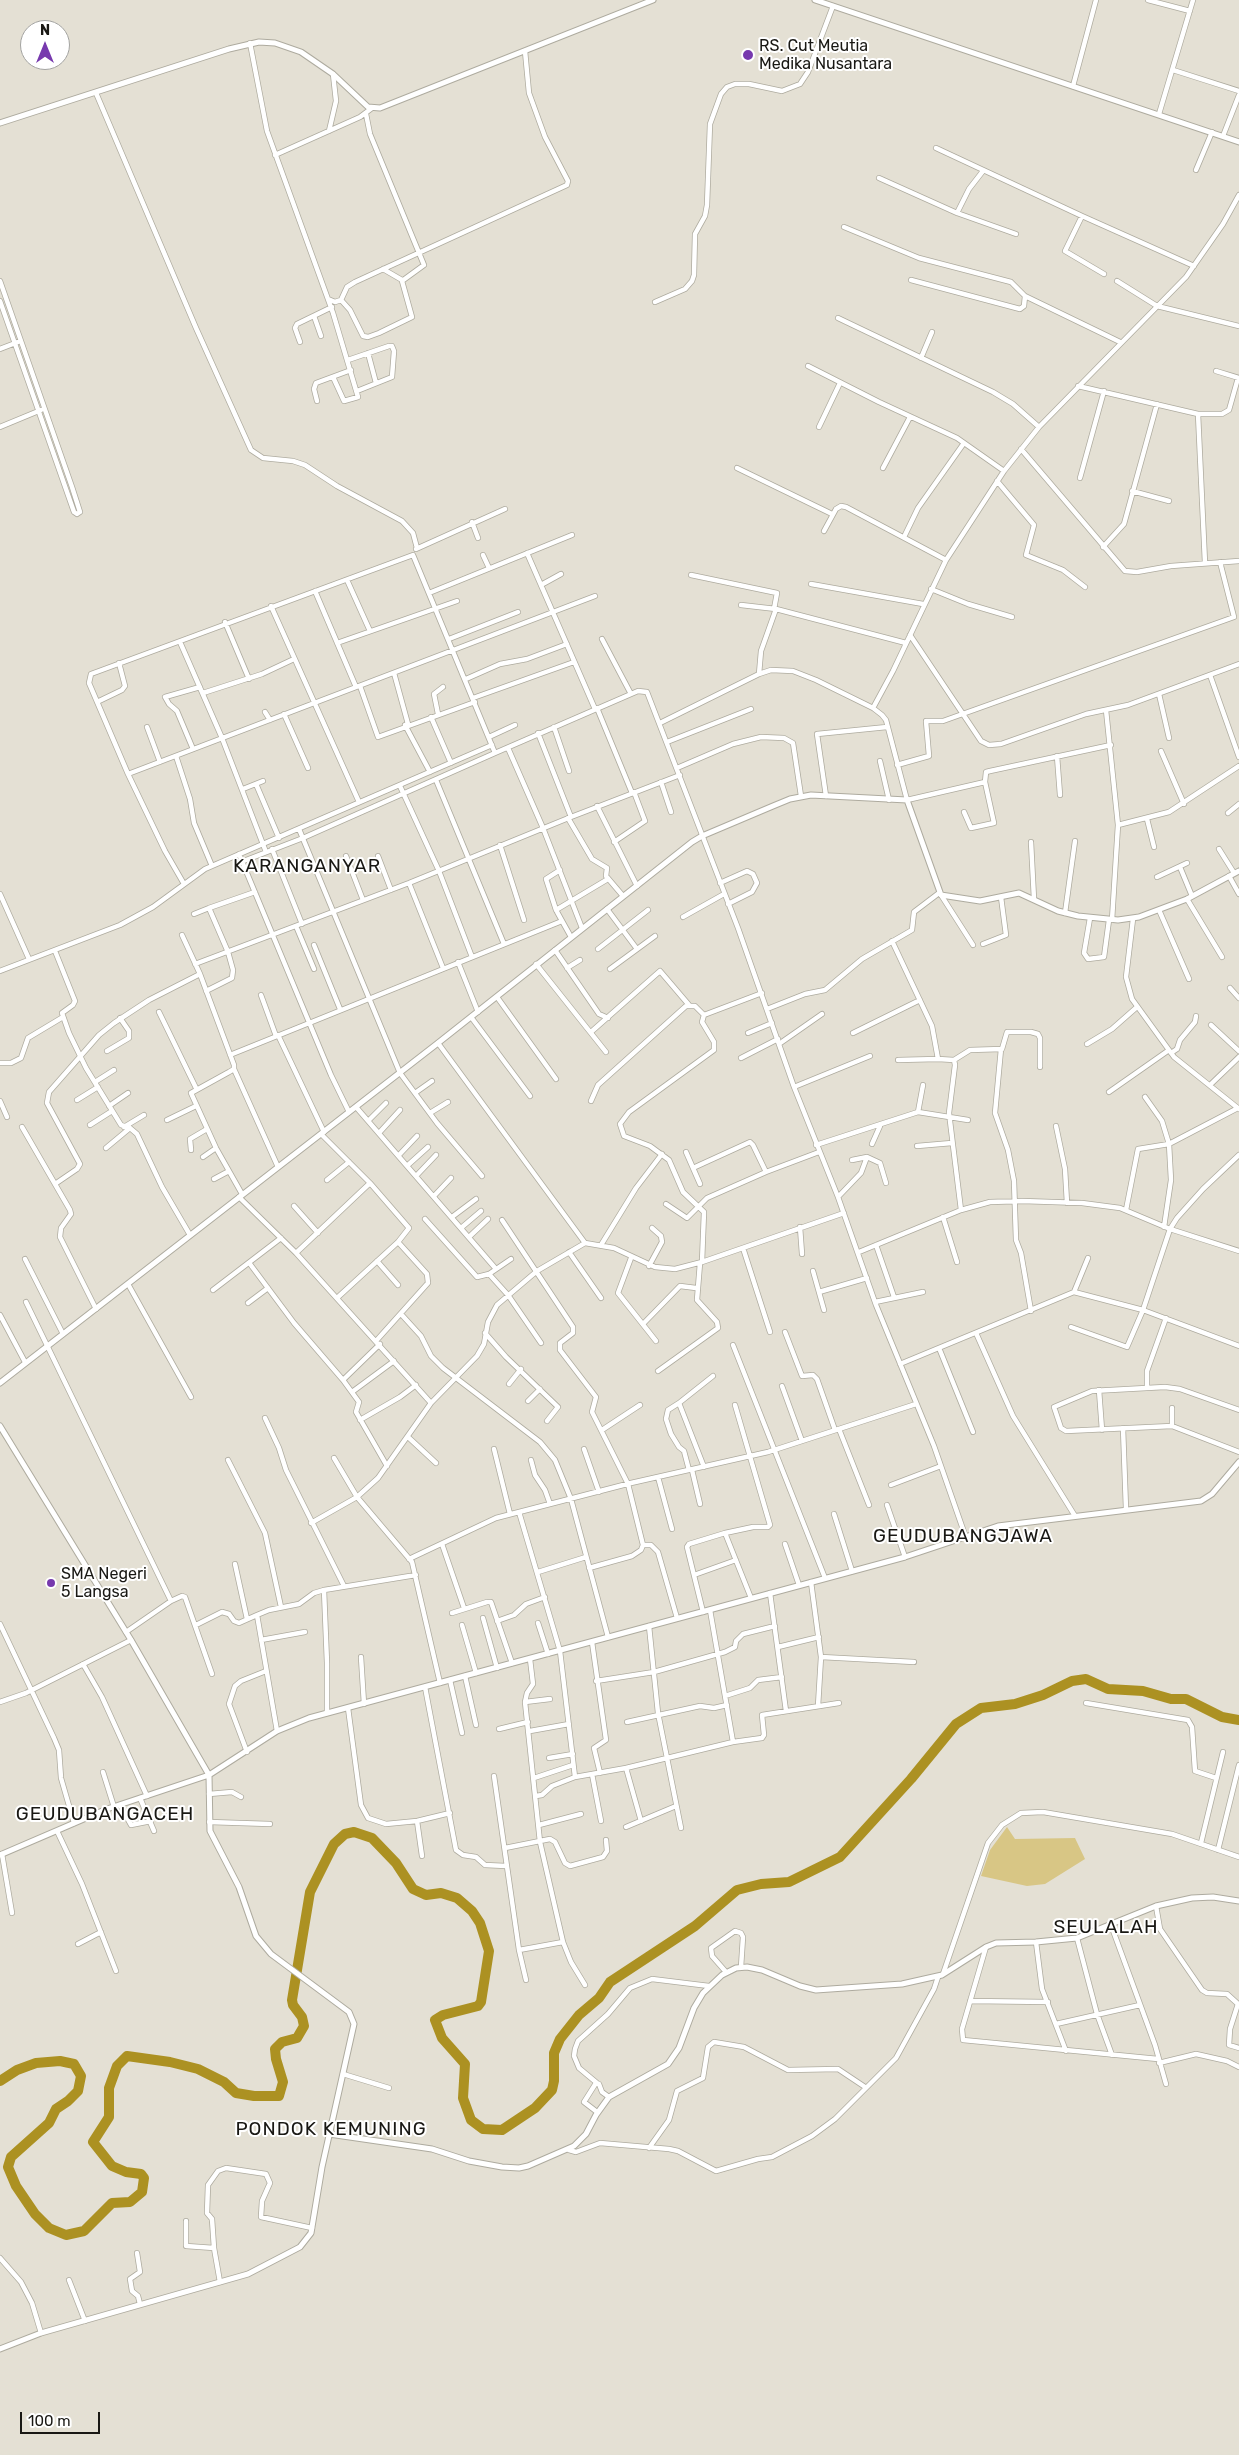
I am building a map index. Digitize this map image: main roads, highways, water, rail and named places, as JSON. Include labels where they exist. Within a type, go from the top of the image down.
[{"type":"waterway","points":[[0,2081],[17,2070],[36,2063],[60,2061],[74,2064],[81,2076],[78,2091],[56,2109],[49,2123],[11,2157],[8,2167],[16,2186],[35,2214],[49,2228],[66,2235],[84,2231],[112,2203],[130,2202],[142,2192],[144,2178],[141,2174],[126,2172],[112,2166],[93,2142],[109,2117],[109,2088],[117,2066],[127,2056],[170,2062],[198,2069],[224,2082],[236,2093],[254,2096],[279,2096],[283,2082],[275,2049],[282,2042],[297,2038],[304,2026],[302,2017],[293,2005],[292,2000],[310,1892],[334,1844],[345,1834],[354,1832],[372,1838],[396,1863],[413,1889],[426,1895],[441,1893],[457,1898],[472,1911],[480,1923],[489,1951],[481,2002],[478,2006],[443,2015],[435,2020],[442,2038],[465,2064],[463,2098],[471,2120],[483,2129],[502,2130],[535,2108],[552,2090],[554,2081],[554,2053],[560,2039],[579,2015],[599,1998],[610,1982],[695,1926],[737,1890],[761,1884],[789,1882],[840,1857],[911,1779],[956,1724],[981,1708],[1015,1704],[1043,1695],[1072,1681],[1086,1679],[1108,1689],[1143,1691],[1171,1699],[1186,1699],[1222,1717],[1239,1720]]},
{"type":"place","name":"RS. Cut Meutia Medika Nusantara","points":[[748,55]]},
{"type":"place","name":"SMA Negeri 5 Langsa","points":[[51,1583]]},
{"type":"district","name":"KARANGANYAR","points":[[307,867]]},
{"type":"district","name":"GEUDUBANGJAWA","points":[[963,1537]]},
{"type":"district","name":"GEUDUBANGACEH","points":[[105,1815]]},
{"type":"district","name":"SEULALAH","points":[[1106,1928]]},
{"type":"district","name":"PONDOK KEMUNING","points":[[331,2130]]}]
